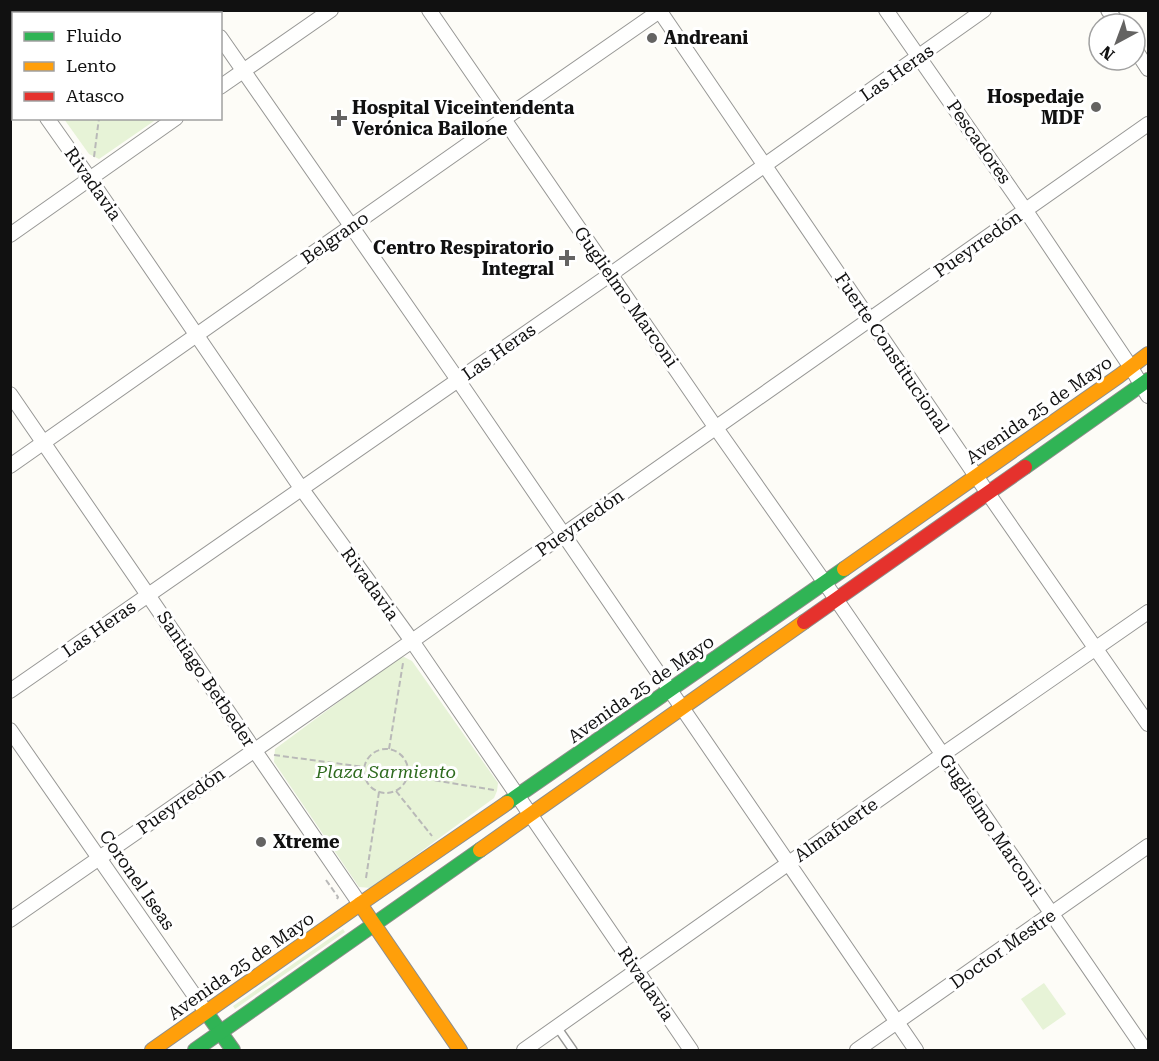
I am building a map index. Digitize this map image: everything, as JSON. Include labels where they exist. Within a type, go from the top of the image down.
[{"type":"main road","name":"Avenida 25 de Mayo","points":[[152,1050],[825,583],[1149,354]]},
{"type":"main road","name":"Avenida 25 de Mayo","points":[[195,1050],[987,492],[1146,387]]},
{"type":"main road","points":[[360,904],[460,1050]]},
{"type":"main road","name":"Coronel Iseas","points":[[206,1012],[232,1050]]},
{"type":"street","points":[[222,86],[331,10]]},
{"type":"street","name":"Guglielmo Marconi","points":[[429,10],[1144,1050]]},
{"type":"street","name":"Pescadores","points":[[886,10],[1146,387]]},
{"type":"street","name":"Las Heras","points":[[10,691],[611,274],[984,10]]},
{"type":"street","name":"Belgrano","points":[[10,466],[660,11]]},
{"type":"street","name":"Fuerte Constitucional","points":[[660,11],[976,476],[1149,724]]},
{"type":"street","points":[[222,40],[458,380],[916,1050]]},
{"type":"street","name":"Rivadavia","points":[[48,120],[302,488],[412,641],[691,1050]]},
{"type":"street","points":[[10,235],[173,120]]},
{"type":"street","name":"Pueyrredón","points":[[10,920],[1149,124]]},
{"type":"street","name":"Santiago Betbeder","points":[[10,394],[360,904]]},
{"type":"street","name":"Almafuerte","points":[[524,1050],[1149,612]]},
{"type":"street","name":"Coronel Iseas","points":[[10,730],[206,1012]]},
{"type":"street","name":"Doctor Mestre","points":[[857,1050],[1149,846]]},
{"type":"lane","points":[[557,1028],[573,1050]]},
{"type":"path","points":[[94,157],[99,120]]},
{"type":"path","points":[[388,749],[404,657]]},
{"type":"path","points":[[388,749],[402,755],[408,768],[408,776],[402,787],[385,794],[369,785],[364,767],[376,751],[388,749]]},
{"type":"path","points":[[274,755],[364,767]]},
{"type":"path","points":[[408,776],[497,791]]},
{"type":"path","points":[[396,791],[435,841]]},
{"type":"path","points":[[366,877],[379,792]]},
{"type":"green space","points":[[27,10],[181,10],[182,12],[24,12]]},
{"type":"green space","points":[[65,120],[156,120],[99,159],[89,154]]},
{"type":"green space","name":"Plaza Sarmiento","points":[[404,657],[412,661],[498,783],[497,791],[494,798],[371,888],[359,887],[274,762],[275,749],[398,658]]},
{"type":"green space","points":[[343,929],[345,932],[235,1009],[233,1006]]},
{"type":"green space","points":[[1044,983],[1066,1014],[1043,1030],[1021,999]]},
{"type":"traffic: fast","points":[[1025,467],[1148,380]]},
{"type":"traffic: fast","points":[[507,803],[844,569]]},
{"type":"traffic: fast","points":[[195,1050],[480,850]]},
{"type":"traffic: fast","points":[[206,1012],[233,1050]]},
{"type":"traffic: slow","points":[[844,569],[1148,354]]},
{"type":"traffic: slow","points":[[480,850],[804,622]]},
{"type":"traffic: slow","points":[[152,1050],[507,803]]},
{"type":"traffic: slow","points":[[360,904],[460,1050]]},
{"type":"traffic: jam","points":[[804,622],[1025,467]]},
{"type":"place","name":"Andreani","points":[[652,38]]},
{"type":"place","name":"Hospedaje MDF","points":[[1096,107]]},
{"type":"place","name":"Hospital Viceintendenta Verónica Bailone","points":[[339,118]]},
{"type":"place","name":"Centro Respiratorio Integral","points":[[567,258]]},
{"type":"place","name":"Xtreme","points":[[261,842]]}]
